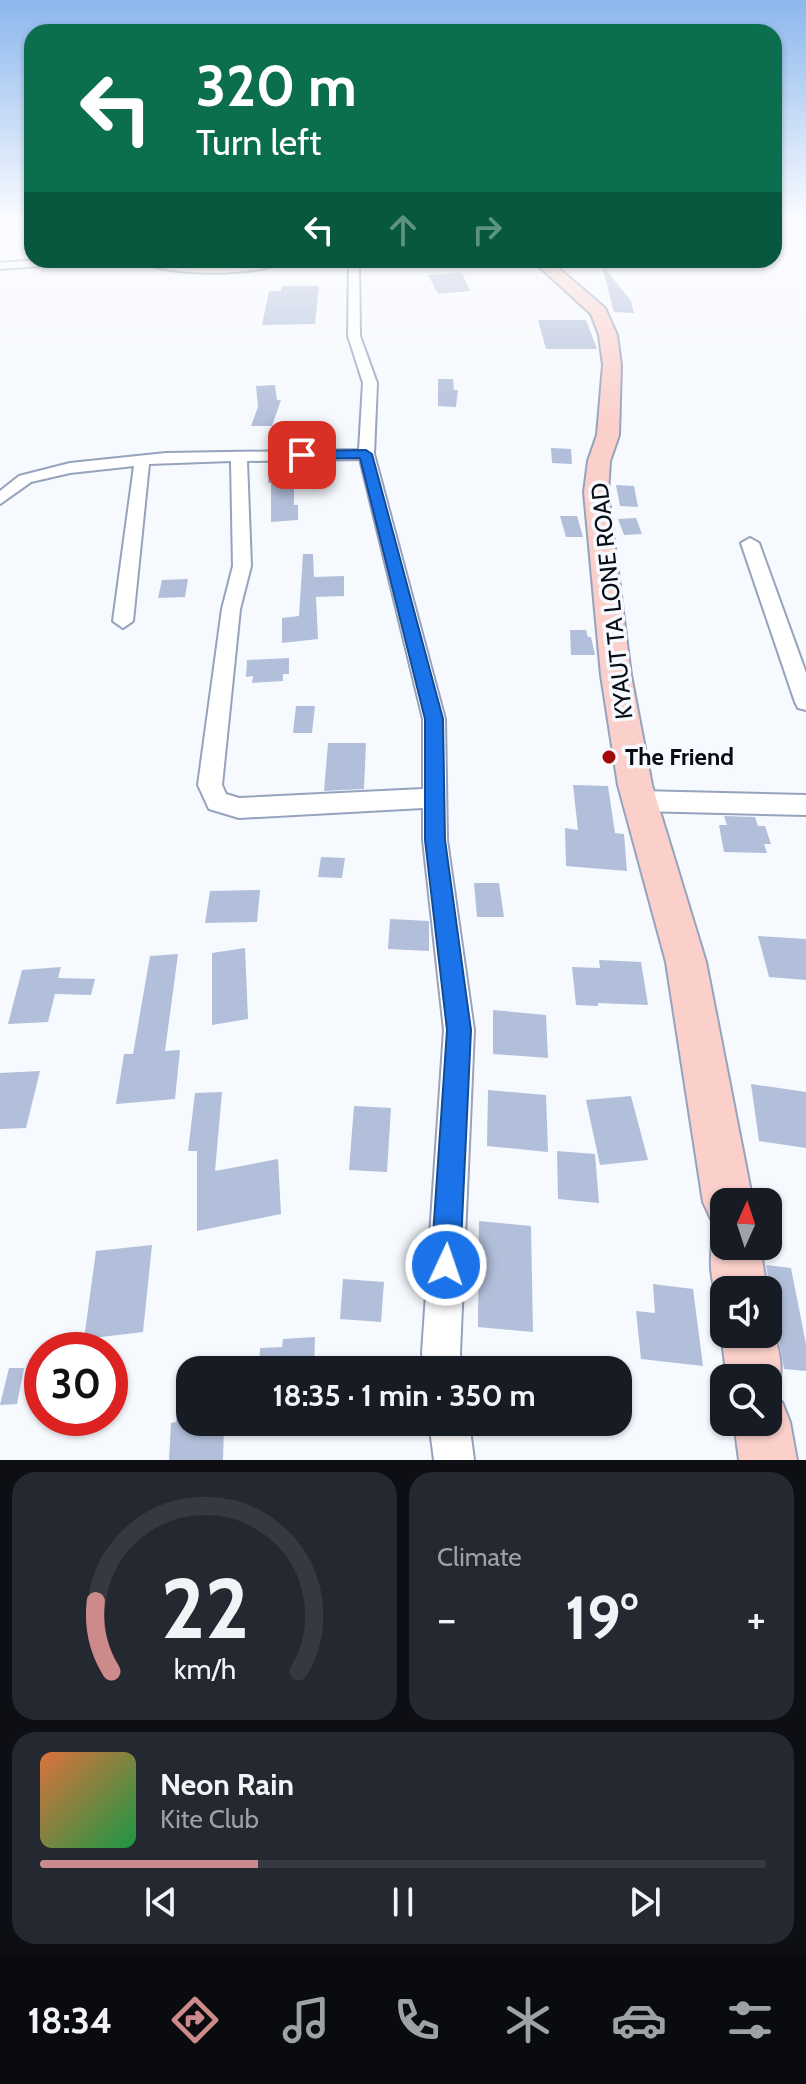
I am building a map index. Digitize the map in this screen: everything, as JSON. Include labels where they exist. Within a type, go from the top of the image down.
[{"type":"main road","name":"KYAUT TA LONE ROAD","points":[[572,288],[599,312],[608,335],[612,365],[608,435],[599,461],[596,492],[616,675],[639,801],[686,962],[726,1188]]},
{"type":"main road","points":[[764,1436],[768,1460]]},
{"type":"street","points":[[354,288],[354,336],[370,383],[366,454],[434,719],[433,798],[459,1030],[441,1356]]},
{"type":"street","points":[[0,499],[25,479],[70,468],[142,460],[366,454]]},
{"type":"street","points":[[239,456],[242,566],[231,609],[210,785],[217,802],[239,808],[433,798]]},
{"type":"street","points":[[123,621],[142,460]]},
{"type":"street","points":[[750,543],[806,702]]},
{"type":"street","points":[[639,801],[806,805]]},
{"type":"street","points":[[451,1436],[454,1460]]},
{"type":"building","points":[[282,288],[319,288],[315,324],[262,325],[269,291],[281,291]]},
{"type":"building","points":[[435,288],[469,288],[470,291],[438,294]]},
{"type":"building","points":[[608,288],[621,288],[631,301],[634,313],[614,312]]},
{"type":"building","points":[[538,320],[586,320],[597,349],[546,349]]},
{"type":"building","points":[[438,379],[453,379],[454,390],[458,390],[456,407],[438,406]]},
{"type":"building","points":[[275,385],[277,400],[281,400],[272,426],[251,426],[258,407],[256,386]]},
{"type":"building","points":[[551,448],[571,449],[572,464],[552,463]]},
{"type":"building","points":[[270,465],[294,466],[294,505],[298,505],[298,520],[271,522]]},
{"type":"building","points":[[616,485],[634,486],[638,507],[620,506]]},
{"type":"building","points":[[560,516],[577,516],[583,537],[566,537]]},
{"type":"building","points":[[636,518],[642,534],[624,535],[618,519]]},
{"type":"building","points":[[303,554],[313,554],[314,577],[344,576],[344,596],[316,597],[318,639],[282,643],[282,618],[299,616]]},
{"type":"building","points":[[188,579],[185,597],[158,598],[162,580]]},
{"type":"building","points":[[570,630],[586,630],[595,655],[571,655]]},
{"type":"building","points":[[289,658],[289,674],[283,674],[283,681],[252,683],[253,676],[246,677],[247,660]]},
{"type":"building","points":[[296,706],[315,706],[312,733],[293,733]]},
{"type":"building","points":[[328,743],[366,743],[364,789],[324,791]]},
{"type":"building","points":[[573,785],[608,786],[615,833],[624,834],[627,871],[566,866],[565,828],[578,830]]},
{"type":"building","points":[[724,816],[755,817],[758,826],[765,826],[771,844],[764,844],[767,853],[724,852],[719,825],[727,825]]},
{"type":"building","points":[[321,857],[345,858],[342,878],[318,877]]},
{"type":"building","points":[[474,883],[499,883],[504,917],[477,917]]},
{"type":"building","points":[[260,890],[257,922],[205,923],[210,891]]},
{"type":"building","points":[[390,919],[429,921],[429,951],[388,949]]},
{"type":"building","points":[[758,936],[806,939],[806,980],[769,977]]},
{"type":"building","points":[[245,948],[248,1019],[212,1025],[212,953]]},
{"type":"building","points":[[178,954],[165,1051],[180,1050],[175,1099],[116,1104],[124,1054],[133,1054],[150,956]]},
{"type":"building","points":[[599,960],[641,962],[648,1005],[576,1005],[572,967],[600,968]]},
{"type":"building","points":[[61,967],[58,978],[95,979],[91,995],[55,994],[48,1022],[8,1024],[22,970]]},
{"type":"building","points":[[493,1010],[546,1015],[548,1058],[493,1054]]},
{"type":"building","points":[[40,1071],[26,1128],[0,1129],[0,1073]]},
{"type":"building","points":[[751,1084],[806,1092],[806,1148],[759,1141]]},
{"type":"building","points":[[488,1090],[546,1095],[548,1152],[487,1146]]},
{"type":"building","points":[[222,1092],[215,1171],[278,1159],[281,1214],[197,1231],[197,1151],[188,1151],[195,1093]]},
{"type":"building","points":[[631,1096],[648,1160],[600,1165],[586,1100]]},
{"type":"building","points":[[354,1106],[391,1108],[387,1172],[349,1170]]},
{"type":"building","points":[[557,1151],[595,1154],[599,1203],[558,1199]]},
{"type":"building","points":[[479,1221],[531,1226],[533,1332],[478,1327]]},
{"type":"building","points":[[152,1245],[143,1332],[85,1332],[96,1251]]},
{"type":"building","points":[[766,1265],[791,1268],[806,1344],[806,1371],[784,1369],[780,1348],[782,1276],[768,1276]]},
{"type":"building","points":[[343,1279],[384,1282],[381,1322],[340,1319]]},
{"type":"building","points":[[653,1284],[693,1289],[703,1366],[641,1359],[636,1311],[655,1313]]},
{"type":"building","points":[[315,1337],[314,1356],[260,1356],[260,1348],[282,1347],[283,1339]]},
{"type":"building","points":[[9,1368],[24,1368],[17,1404],[0,1405]]},
{"type":"building","points":[[176,1422],[176,1436],[224,1436],[223,1460],[169,1460],[171,1423]]},
{"type":"place","name":"The Friend","points":[[609,757]]},
{"type":"route","points":[[302,455],[366,454],[434,719],[435,840],[459,1030],[446,1265]]}]
